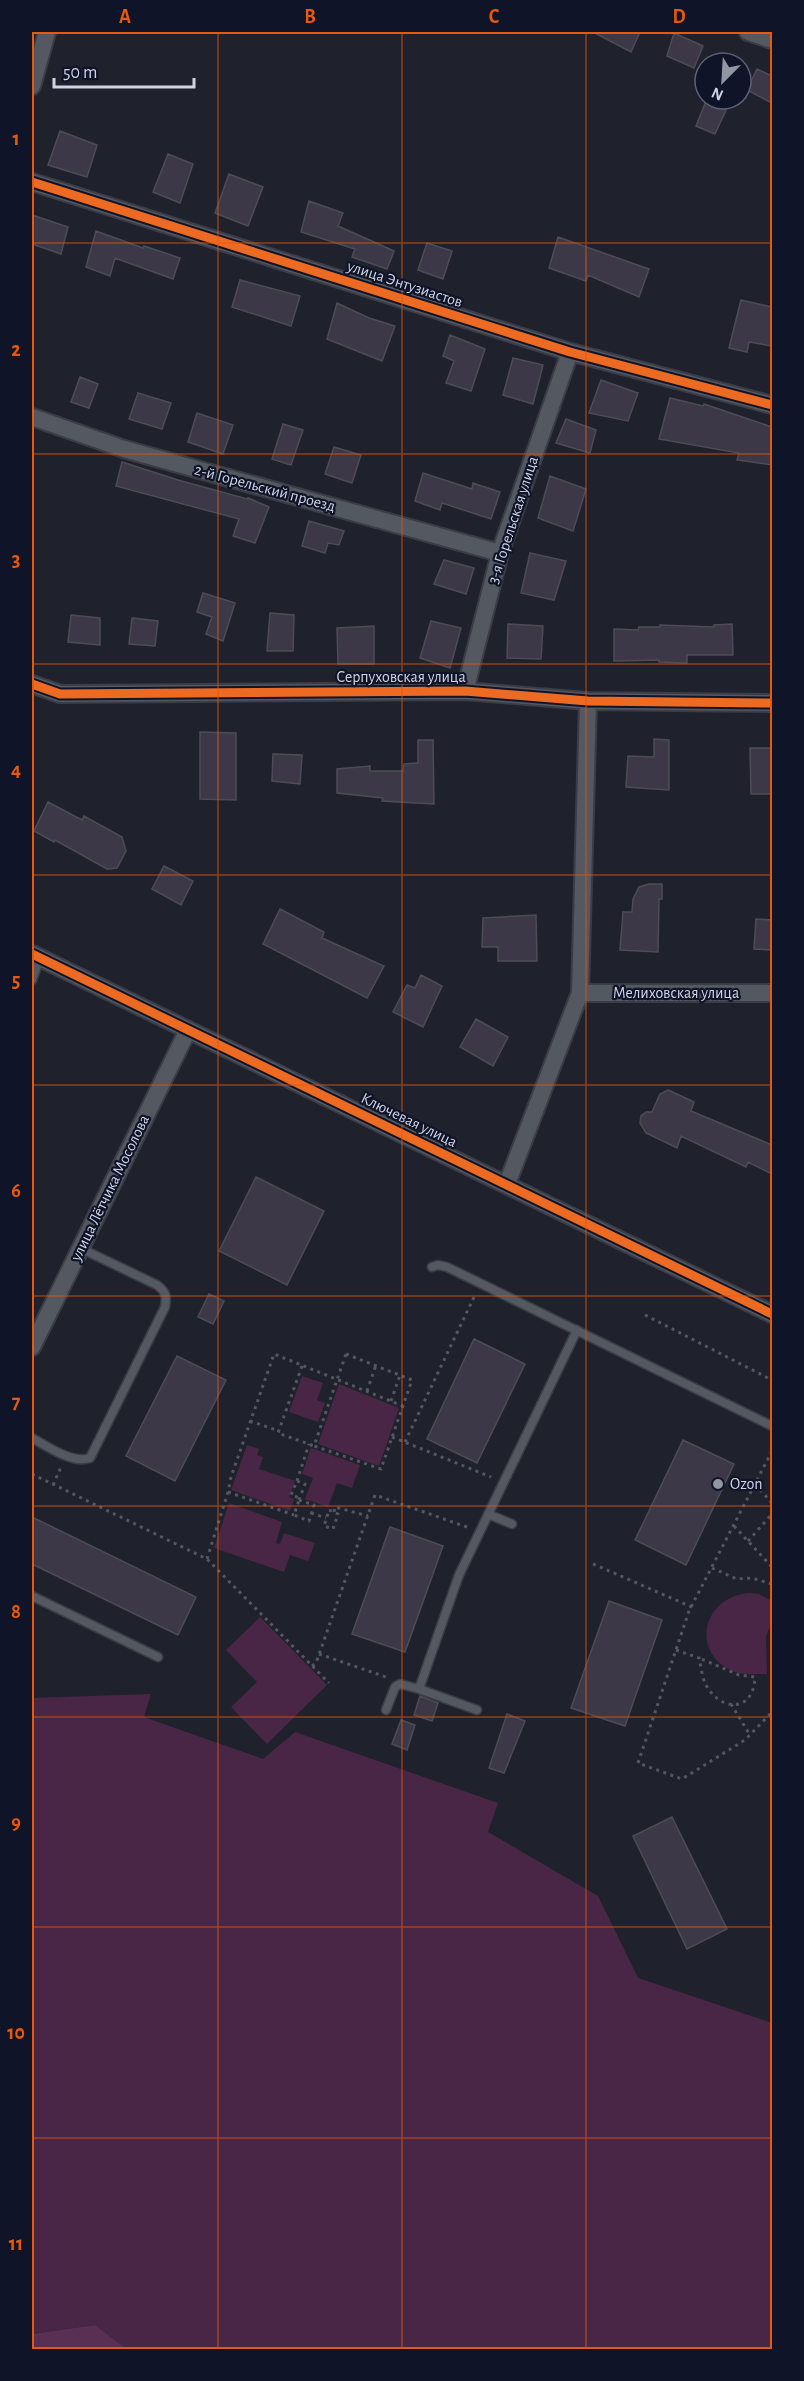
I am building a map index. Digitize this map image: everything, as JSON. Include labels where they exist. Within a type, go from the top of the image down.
[{"type":"street","points":[[32,86],[47,32]]},
{"type":"street","points":[[748,32],[772,40]]},
{"type":"street","name":"улица Энтузиастов","points":[[32,182],[570,352],[772,405]]},
{"type":"street","name":"3-я Горельская улица","points":[[465,691],[500,553],[570,352]]},
{"type":"street","name":"2-й Горельский проезд","points":[[32,417],[124,449],[500,553]]},
{"type":"street","name":"Серпуховская улица","points":[[32,684],[60,694],[465,691],[588,701],[772,703]]},
{"type":"street","points":[[507,1184],[580,993],[588,701]]},
{"type":"street","name":"Ключевая улица","points":[[36,956],[772,1314]]},
{"type":"street","name":"Мелиховская улица","points":[[580,993],[772,993]]},
{"type":"street","name":"улица Лётчика Мосолова","points":[[32,1347],[188,1030]]},
{"type":"lane","points":[[32,980],[36,956]]},
{"type":"lane","points":[[32,1438],[67,1455],[83,1460],[90,1458],[165,1307],[167,1298],[165,1291],[157,1285],[80,1248]]},
{"type":"lane","points":[[432,1267],[438,1265],[447,1267],[772,1426]]},
{"type":"lane","points":[[419,1689],[459,1575],[577,1330]]},
{"type":"lane","points":[[488,1514],[512,1524]]},
{"type":"lane","points":[[32,1596],[158,1657]]},
{"type":"lane","points":[[386,1710],[395,1687],[400,1684],[477,1710]]},
{"type":"path","points":[[405,1442],[481,1283]]},
{"type":"path","points":[[645,1315],[772,1380]]},
{"type":"path","points":[[207,1559],[231,1477],[274,1354],[403,1406]]},
{"type":"path","points":[[250,1421],[279,1431],[278,1433],[309,1444],[314,1446],[381,1470],[412,1380],[346,1354],[314,1446]]},
{"type":"path","points":[[367,1391],[376,1365]]},
{"type":"path","points":[[279,1431],[302,1366]]},
{"type":"path","points":[[391,1401],[400,1375]]},
{"type":"path","points":[[392,1437],[504,1482]]},
{"type":"path","points":[[228,1492],[309,1521],[314,1505],[291,1495],[309,1444]]},
{"type":"path","points":[[772,1451],[692,1607],[638,1763],[682,1779],[750,1735],[772,1712]]},
{"type":"path","points":[[53,1485],[67,1455]]},
{"type":"path","points":[[32,1474],[207,1559],[329,1683]]},
{"type":"path","points":[[294,1515],[304,1484],[297,1481]]},
{"type":"path","points":[[755,1484],[772,1503]]},
{"type":"path","points":[[312,1666],[316,1663],[375,1495],[480,1532]]},
{"type":"path","points":[[334,1512],[336,1507],[368,1516]]},
{"type":"path","points":[[329,1510],[338,1514],[333,1529],[324,1526],[326,1518],[329,1510]]},
{"type":"path","points":[[311,1513],[326,1518]]},
{"type":"path","points":[[748,1541],[772,1514]]},
{"type":"path","points":[[734,1526],[772,1567]]},
{"type":"path","points":[[593,1564],[692,1607]]},
{"type":"path","points":[[712,1568],[737,1579],[752,1578],[772,1584]]},
{"type":"path","points":[[676,1650],[699,1658],[739,1675],[755,1677],[754,1690],[749,1699],[740,1705],[721,1700],[705,1685],[699,1658]]},
{"type":"path","points":[[319,1654],[390,1679],[395,1687]]},
{"type":"path","points":[[731,1704],[750,1735]]},
{"type":"shaded area","points":[[302,1376],[323,1383],[317,1400],[325,1403],[318,1422],[289,1412]]},
{"type":"shaded area","points":[[339,1384],[399,1408],[379,1466],[318,1444]]},
{"type":"shaded area","points":[[247,1445],[259,1449],[257,1455],[263,1457],[259,1469],[295,1481],[289,1497],[294,1499],[290,1511],[231,1490]]},
{"type":"shaded area","points":[[311,1448],[360,1465],[352,1488],[337,1483],[328,1507],[305,1499],[313,1478],[302,1474]]},
{"type":"shaded area","points":[[229,1503],[282,1522],[276,1543],[280,1544],[284,1533],[315,1543],[308,1561],[290,1555],[284,1572],[214,1548]]},
{"type":"shaded area","points":[[749,1593],[759,1594],[772,1601],[772,1622],[766,1636],[767,1674],[735,1672],[720,1664],[711,1653],[707,1640],[707,1627],[712,1615],[721,1604],[733,1597]]},
{"type":"shaded area","points":[[260,1617],[327,1685],[267,1744],[231,1707],[257,1682],[226,1650]]},
{"type":"shaded area","points":[[151,1694],[144,1717],[263,1759],[295,1732],[498,1803],[488,1832],[598,1896],[638,1978],[772,2023],[772,2349],[126,2350],[95,2325],[32,2334],[32,1698]]},
{"type":"shaded area","points":[[95,2325],[126,2349],[32,2349],[32,2334]]},
{"type":"building","points":[[593,32],[640,32],[631,52]]},
{"type":"building","points":[[674,33],[703,46],[701,51],[693,51],[693,68],[667,56]]},
{"type":"building","points":[[757,69],[772,76],[772,103],[753,93],[753,77]]},
{"type":"building","points":[[702,111],[726,111],[715,134],[696,126]]},
{"type":"building","points":[[60,131],[97,145],[87,177],[48,165]]},
{"type":"building","points":[[168,154],[193,164],[180,203],[153,192]]},
{"type":"building","points":[[229,174],[263,187],[248,226],[215,213]]},
{"type":"building","points":[[309,201],[343,213],[338,226],[394,251],[387,269],[352,257],[355,249],[301,232]]},
{"type":"building","points":[[32,215],[68,227],[61,254],[32,244]]},
{"type":"building","points":[[96,231],[143,248],[144,246],[180,258],[173,279],[115,258],[110,276],[86,267]]},
{"type":"building","points":[[558,237],[649,269],[639,297],[588,275],[586,281],[549,268]]},
{"type":"building","points":[[427,243],[452,251],[443,279],[418,270]]},
{"type":"building","points":[[240,280],[300,296],[291,326],[232,307]]},
{"type":"building","points":[[741,300],[772,307],[772,346],[749,342],[747,352],[729,348]]},
{"type":"building","points":[[337,303],[369,318],[395,326],[382,361],[327,339]]},
{"type":"building","points":[[450,335],[485,349],[471,391],[446,383],[454,361],[443,356]]},
{"type":"building","points":[[513,358],[543,365],[533,404],[503,395]]},
{"type":"building","points":[[80,377],[98,384],[89,408],[71,402]]},
{"type":"building","points":[[601,380],[638,393],[628,421],[589,413]]},
{"type":"building","points":[[138,393],[171,403],[162,429],[129,419]]},
{"type":"building","points":[[670,398],[703,406],[704,404],[772,427],[772,465],[737,460],[739,453],[659,439]]},
{"type":"building","points":[[197,413],[233,425],[223,454],[188,442]]},
{"type":"building","points":[[566,419],[596,430],[590,453],[556,443]]},
{"type":"building","points":[[283,424],[303,430],[291,465],[272,459]]},
{"type":"building","points":[[334,447],[361,455],[352,483],[325,474]]},
{"type":"building","points":[[122,462],[178,480],[248,498],[269,507],[255,543],[233,536],[239,519],[116,486]]},
{"type":"building","points":[[423,473],[472,489],[473,483],[500,492],[491,519],[442,503],[440,510],[415,501]]},
{"type":"building","points":[[550,476],[586,489],[573,531],[538,518]]},
{"type":"building","points":[[309,521],[344,531],[339,545],[328,543],[325,553],[302,546]]},
{"type":"building","points":[[530,553],[566,561],[554,600],[521,593]]},
{"type":"building","points":[[444,560],[474,568],[466,594],[434,584]]},
{"type":"building","points":[[203,593],[235,603],[223,641],[206,634],[212,617],[197,612]]},
{"type":"building","points":[[270,613],[294,615],[293,651],[267,651]]},
{"type":"building","points":[[71,615],[100,618],[100,645],[68,642]]},
{"type":"building","points":[[132,618],[158,621],[155,646],[129,644]]},
{"type":"building","points":[[431,621],[461,628],[450,668],[420,658]]},
{"type":"building","points":[[508,624],[543,626],[541,659],[507,658]]},
{"type":"building","points":[[732,624],[733,655],[687,655],[687,663],[659,662],[659,660],[614,661],[614,629],[638,630],[639,627],[660,627],[660,625],[714,627],[714,625]]},
{"type":"building","points":[[374,626],[374,664],[338,664],[337,628]]},
{"type":"building","points":[[200,732],[236,733],[236,800],[200,799]]},
{"type":"building","points":[[654,739],[669,740],[669,790],[626,787],[628,756],[654,757]]},
{"type":"building","points":[[418,740],[433,740],[434,804],[382,801],[383,798],[337,793],[337,769],[370,766],[370,771],[403,771],[404,764],[418,763]]},
{"type":"building","points":[[750,748],[772,748],[772,794],[751,794]]},
{"type":"building","points":[[273,754],[302,755],[300,784],[272,781]]},
{"type":"building","points":[[48,802],[82,820],[84,816],[122,837],[126,851],[117,868],[107,869],[34,831]]},
{"type":"building","points":[[164,866],[193,881],[181,905],[152,889]]},
{"type":"building","points":[[662,884],[662,899],[659,899],[658,952],[620,950],[623,912],[632,912],[633,899],[639,887]]},
{"type":"building","points":[[280,909],[324,932],[322,938],[384,966],[367,998],[263,944]]},
{"type":"building","points":[[536,915],[537,961],[498,961],[498,947],[482,947],[483,918]]},
{"type":"building","points":[[756,919],[772,920],[772,950],[754,949]]},
{"type":"building","points":[[421,975],[442,986],[423,1027],[393,1012],[407,985],[415,988]]},
{"type":"building","points":[[476,1019],[508,1037],[493,1066],[460,1047]]},
{"type":"building","points":[[668,1090],[694,1102],[691,1111],[772,1145],[772,1174],[748,1162],[746,1167],[681,1136],[677,1148],[646,1133],[640,1123],[641,1116],[646,1112],[652,1112],[660,1094]]},
{"type":"building","points":[[256,1177],[324,1211],[287,1285],[219,1251]]},
{"type":"building","points":[[209,1294],[224,1301],[213,1324],[198,1317]]},
{"type":"building","points":[[474,1339],[525,1364],[477,1463],[427,1439]]},
{"type":"building","points":[[177,1356],[226,1380],[175,1481],[126,1456]]},
{"type":"building","points":[[683,1440],[734,1464],[686,1565],[635,1540]]},
{"type":"building","points":[[32,1517],[196,1597],[178,1635],[32,1564]]},
{"type":"building","points":[[390,1527],[443,1546],[405,1652],[352,1634]]},
{"type":"building","points":[[609,1601],[662,1620],[625,1726],[571,1708]]},
{"type":"building","points":[[420,1696],[438,1703],[432,1721],[414,1715]]},
{"type":"building","points":[[507,1714],[525,1721],[504,1773],[489,1768]]},
{"type":"building","points":[[401,1720],[415,1725],[407,1750],[392,1744]]},
{"type":"building","points":[[672,1817],[727,1929],[687,1949],[633,1836]]},
{"type":"cycle path","points":[[32,182],[570,352],[772,405]]},
{"type":"cycle path","points":[[32,684],[60,694],[465,691],[588,701],[772,703]]},
{"type":"cycle path","points":[[32,954],[772,1314]]},
{"type":"place","name":"Ozon","points":[[718,1484]]}]
